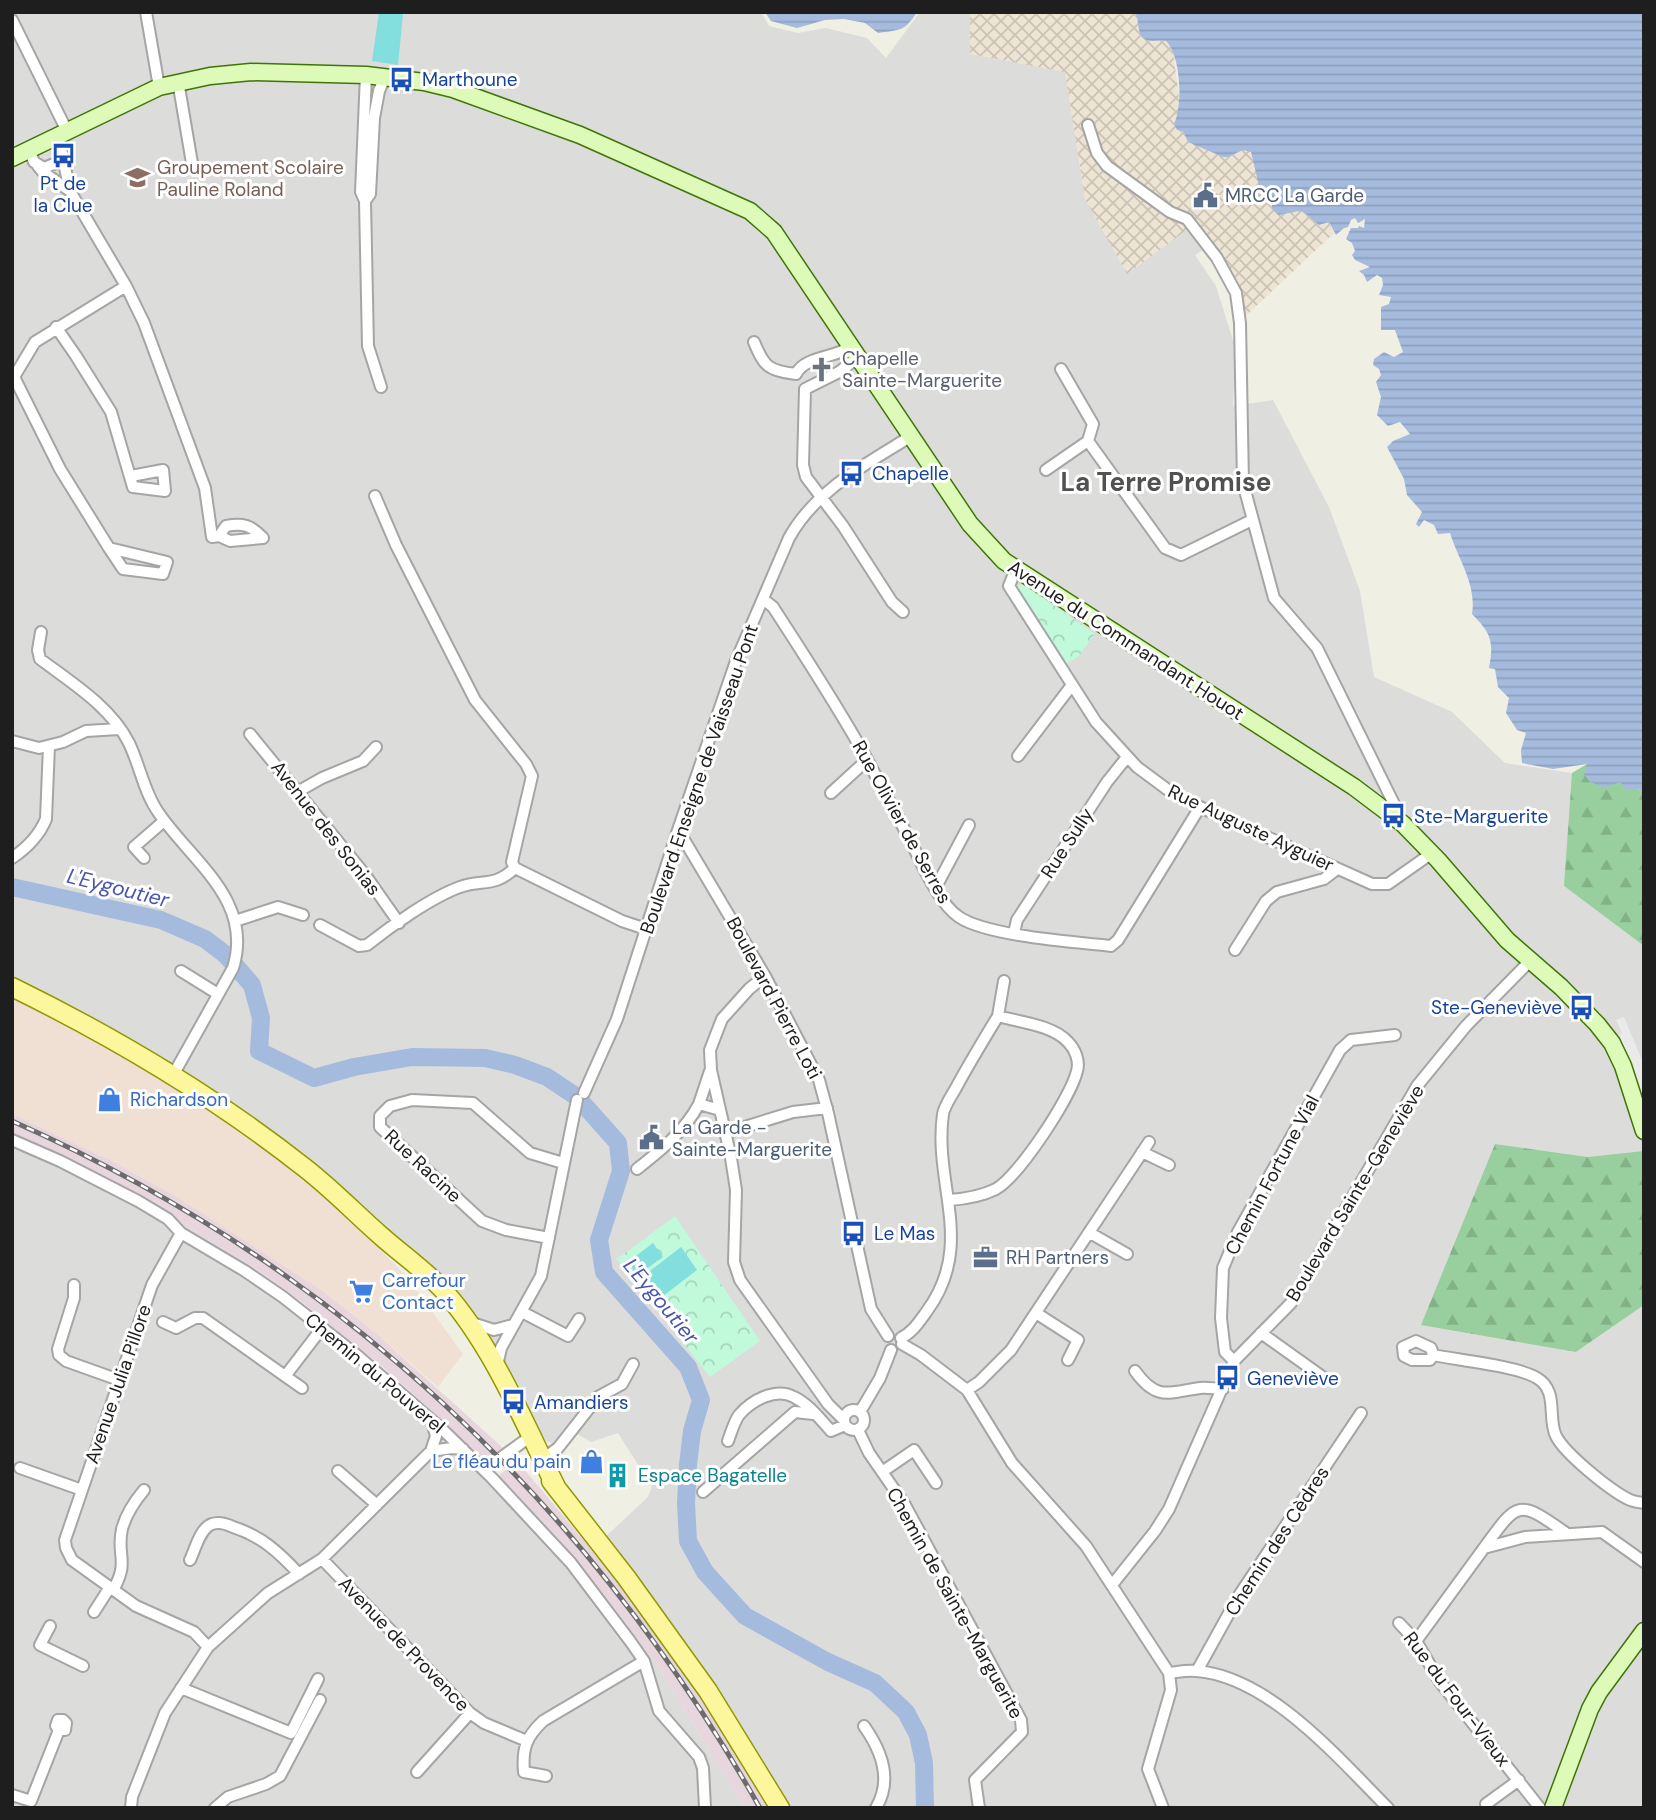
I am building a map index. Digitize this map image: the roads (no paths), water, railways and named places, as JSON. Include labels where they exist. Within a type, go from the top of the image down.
[{"type":"main road","name":"Avenue du Commandant Houot","points":[[12,158],[159,87],[178,81],[251,72],[366,75],[424,82],[453,89],[541,120],[750,211],[774,232],[976,531],[993,551],[1016,569],[1390,813],[1432,853],[1482,913],[1582,1007],[1612,1042],[1623,1066],[1644,1131]]},
{"type":"main road","points":[[12,987],[74,1018],[206,1097],[304,1167],[380,1235],[479,1339],[528,1439]]},
{"type":"main road","points":[[479,1339],[528,1439],[557,1489],[626,1577],[708,1691],[780,1808]]},
{"type":"main road","points":[[1553,1808],[1590,1709],[1599,1692],[1644,1631]]},
{"type":"street","points":[[146,12],[159,87]]},
{"type":"street","points":[[12,20],[62,133],[70,191],[126,286],[144,323],[205,488],[215,537]]},
{"type":"street","points":[[366,75],[361,192],[365,201],[368,346],[381,387]]},
{"type":"street","points":[[365,201],[370,194],[376,103],[385,77]]},
{"type":"street","points":[[178,81],[193,169]]},
{"type":"street","points":[[1088,125],[1097,153],[1107,166],[1170,212],[1187,219],[1217,258],[1236,293],[1240,323],[1243,483],[1274,598],[1317,648],[1394,804],[1390,813]]},
{"type":"street","points":[[29,149],[43,172],[70,191]]},
{"type":"street","points":[[38,166],[48,167],[63,155]]},
{"type":"street","points":[[109,548],[167,562],[163,574],[123,569],[109,548],[60,469],[13,377],[35,342],[55,327],[126,286]]},
{"type":"street","points":[[55,327],[111,412],[131,476]]},
{"type":"street","points":[[754,342],[766,365],[780,372],[796,374]]},
{"type":"street","points":[[854,353],[835,355],[804,365],[796,374],[797,381],[805,389],[803,472],[843,526],[892,602],[903,612]]},
{"type":"street","points":[[805,389],[839,372],[854,353]]},
{"type":"street","points":[[1046,470],[1088,441],[1093,424],[1061,369]]},
{"type":"street","name":"Boulevard Enseigne de Vaisseau Pont","points":[[479,1339],[513,1325],[523,1312],[541,1276],[563,1163],[581,1097],[617,1019],[736,661],[797,523],[820,497],[911,436]]},
{"type":"street","points":[[1088,441],[1165,548],[1181,555],[1252,520]]},
{"type":"street","points":[[375,496],[396,545],[475,700],[526,764],[532,776],[512,862],[516,868],[622,921],[646,929]]},
{"type":"street","name":"Rue Auguste Ayguier","points":[[1016,569],[1009,586],[1096,722],[1126,757],[1155,782],[1200,807],[1372,884],[1388,884],[1432,853]]},
{"type":"street","name":"Rue Olivier de Serres","points":[[763,599],[773,607],[822,681],[918,859],[949,908],[973,924],[1014,933],[1111,946],[1118,940],[1200,807]]},
{"type":"street","points":[[41,632],[38,650],[40,659],[94,700],[119,729],[128,742],[150,801],[212,877],[227,899],[235,921],[238,950],[233,968],[172,1077]]},
{"type":"street","points":[[1018,756],[1072,685]]},
{"type":"street","points":[[12,741],[39,748],[86,731],[119,729]]},
{"type":"street","name":"Avenue des Sonias","points":[[250,734],[299,791],[399,923]]},
{"type":"street","points":[[12,858],[24,850],[42,830],[46,819],[49,746]]},
{"type":"street","points":[[299,791],[363,761],[376,747]]},
{"type":"street","name":"Rue Sully","points":[[1014,933],[1017,920],[1126,757]]},
{"type":"street","points":[[831,793],[867,761]]},
{"type":"street","points":[[144,858],[134,847],[164,821]]},
{"type":"street","points":[[936,887],[969,825]]},
{"type":"street","name":"Boulevard Pierre Loti","points":[[677,833],[683,838],[765,976],[819,1080],[871,1309],[888,1336]]},
{"type":"street","points":[[320,925],[359,946],[367,945],[442,896],[462,886],[490,883],[516,868]]},
{"type":"street","points":[[1235,950],[1266,901],[1277,892],[1324,878],[1337,869]]},
{"type":"street","points":[[235,921],[278,907],[303,915]]},
{"type":"street","name":"Boulevard Sainte-Geneviève","points":[[1112,1585],[1169,1509],[1234,1361],[1282,1315],[1303,1285],[1417,1086],[1466,1026],[1530,961]]},
{"type":"street","points":[[181,971],[218,994]]},
{"type":"street","points":[[765,976],[722,1019],[710,1050],[710,1070],[736,1190],[734,1252],[737,1272],[828,1404],[851,1430],[858,1430],[863,1425],[860,1412]]},
{"type":"street","points":[[1004,981],[998,1016],[944,1110],[941,1140],[949,1200],[951,1253],[948,1269],[932,1304],[902,1341],[898,1350],[891,1350],[886,1345],[888,1336],[895,1334],[902,1341],[967,1390],[1012,1463],[1086,1546],[1169,1673],[1171,1690],[1148,1769],[1163,1808]]},
{"type":"street","points":[[949,1200],[964,1199],[996,1189],[1020,1167],[1049,1124],[1078,1069],[1076,1053],[1067,1040],[1045,1028],[998,1016]]},
{"type":"street","name":"Chemin Fortune Vial","points":[[1234,1361],[1225,1352],[1221,1318],[1223,1268],[1238,1232],[1340,1050],[1351,1040],[1395,1035]]},
{"type":"street","points":[[637,1169],[676,1136],[691,1119],[710,1070]]},
{"type":"street","name":"Rue Racine","points":[[550,1238],[506,1230],[482,1221],[380,1127],[380,1116],[390,1106],[412,1100],[473,1103],[530,1153],[563,1163]]},
{"type":"street","points":[[699,1104],[720,1110]]},
{"type":"street","points":[[725,1133],[793,1112],[827,1108]]},
{"type":"street","name":"Chemin du Pouverel","points":[[12,1140],[138,1201],[168,1219],[181,1233],[264,1284],[322,1328],[432,1420],[485,1470],[571,1563],[643,1661],[659,1711],[699,1757],[703,1768],[705,1808]]},
{"type":"street","points":[[967,1390],[979,1382],[1011,1350],[1149,1142]]},
{"type":"street","points":[[1142,1152],[1169,1165]]},
{"type":"street","name":"Avenue Julia Pillore","points":[[112,1589],[72,1560],[65,1540],[152,1285],[181,1233]]},
{"type":"street","points":[[1090,1233],[1127,1254]]},
{"type":"street","points":[[74,1285],[74,1298],[58,1349],[59,1355],[66,1361],[119,1380]]},
{"type":"street","points":[[523,1312],[568,1336],[579,1319]]},
{"type":"street","points":[[1036,1313],[1078,1340],[1068,1360]]},
{"type":"street","points":[[163,1322],[176,1328],[195,1318],[203,1318],[302,1388]]},
{"type":"street","points":[[479,1339],[494,1330],[513,1325]]},
{"type":"street","points":[[286,1375],[322,1328]]},
{"type":"street","points":[[1261,1334],[1324,1378]]},
{"type":"street","points":[[860,1412],[880,1378],[891,1350]]},
{"type":"street","points":[[1433,1355],[1524,1372],[1539,1379],[1548,1388],[1555,1434],[1565,1450],[1630,1500],[1644,1503]]},
{"type":"street","points":[[540,1461],[558,1448],[598,1397],[622,1384],[633,1364]]},
{"type":"street","points":[[1135,1371],[1142,1381],[1160,1392],[1173,1394],[1202,1387],[1223,1389]]},
{"type":"street","points":[[728,1441],[738,1417],[767,1395],[780,1393],[793,1396],[819,1416],[831,1432],[845,1423],[849,1411],[860,1412]]},
{"type":"street","points":[[703,1492],[795,1412],[803,1411],[819,1416]]},
{"type":"street","name":"Chemin des Cèdres","points":[[1197,1671],[1238,1597],[1361,1413]]},
{"type":"street","points":[[131,1808],[132,1797],[165,1713],[208,1647],[268,1593],[322,1559],[431,1451],[436,1436],[432,1420]]},
{"type":"street","name":"Chemin de Sainte-Marguerite","points":[[858,1430],[905,1505],[1021,1720],[1022,1732],[975,1780],[979,1808]]},
{"type":"street","points":[[485,1470],[528,1439]]},
{"type":"street","points":[[431,1451],[463,1449]]},
{"type":"street","points":[[882,1472],[914,1450],[936,1483]]},
{"type":"street","points":[[20,1468],[82,1490]]},
{"type":"street","points":[[338,1471],[377,1505]]},
{"type":"street","points":[[94,1612],[123,1569],[122,1531],[132,1504],[144,1490]]},
{"type":"street","points":[[1416,1641],[1506,1517],[1514,1511],[1526,1508],[1536,1511],[1566,1533]]},
{"type":"street","points":[[190,1560],[204,1530],[212,1524],[223,1523],[250,1532],[269,1544],[299,1574]]},
{"type":"street","points":[[1484,1548],[1525,1536],[1602,1532],[1644,1563]]},
{"type":"street","name":"Avenue de Provence","points":[[322,1559],[470,1713],[484,1723],[527,1741]]},
{"type":"street","points":[[112,1589],[136,1606],[194,1632],[208,1647]]},
{"type":"street","name":"Rue du Four-Vieux","points":[[1399,1623],[1416,1641],[1440,1682],[1540,1808]]},
{"type":"street","points":[[50,1626],[40,1645],[83,1666]]},
{"type":"street","points":[[546,1776],[524,1772],[523,1761],[530,1734],[543,1721],[643,1661]]},
{"type":"street","points":[[1169,1673],[1197,1671],[1225,1678],[1262,1693],[1312,1734],[1388,1808]]},
{"type":"street","points":[[181,1688],[291,1733],[318,1679]]},
{"type":"street","points":[[215,1808],[228,1797],[280,1776],[320,1700]]},
{"type":"street","points":[[417,1772],[470,1713]]},
{"type":"street","points":[[863,1726],[875,1742],[883,1766],[883,1789],[876,1808]]},
{"type":"street","points":[[12,1794],[30,1804],[59,1730]]},
{"type":"street","points":[[1488,1808],[1486,1804],[1519,1780]]},
{"type":"waterway","name":"L'Eygoutier","points":[[12,887],[161,920],[205,939],[226,955],[252,985],[261,1018],[259,1051],[314,1078],[354,1067],[412,1057],[485,1058],[547,1077],[577,1097],[618,1143],[621,1171],[599,1240],[604,1272],[688,1367],[701,1400],[692,1431],[688,1465],[688,1541],[705,1572],[745,1616],[828,1662],[875,1683],[906,1712],[918,1735],[924,1763],[925,1808]]},
{"type":"railway","points":[[12,1121],[130,1179],[242,1246],[346,1320],[443,1403],[533,1493],[615,1591],[691,1696],[760,1808]]},
{"type":"place","name":"Marthoune","points":[[402,79]]},
{"type":"place","name":"Pt de la Clue","points":[[63,155]]},
{"type":"place","name":"Groupement Scolaire Pauline Roland","points":[[137,178]]},
{"type":"place","name":"MRCC La Garde","points":[[1205,195]]},
{"type":"place","name":"Chapelle Sainte-Marguerite","points":[[822,369]]},
{"type":"place","name":"Chapelle","points":[[852,473]]},
{"type":"place","name":"Ste-Marguerite","points":[[1394,816]]},
{"type":"place","name":"Ste-Geneviève","points":[[1582,1007]]},
{"type":"place","name":"Richardson","points":[[110,1099]]},
{"type":"place","name":"La Garde - Sainte-Marguerite","points":[[652,1138]]},
{"type":"place","name":"Le Mas","points":[[854,1233]]},
{"type":"place","name":"RH Partners","points":[[986,1257]]},
{"type":"place","name":"Carrefour Contact","points":[[362,1291]]},
{"type":"place","name":"Geneviève","points":[[1227,1378]]},
{"type":"place","name":"Amandiers","points":[[514,1402]]},
{"type":"place","name":"Le fléau du pain","points":[[591,1461]]},
{"type":"place","name":"Espace Bagatelle","points":[[618,1475]]},
{"type":"district","name":"La Terre Promise","points":[[1166,482]]}]
